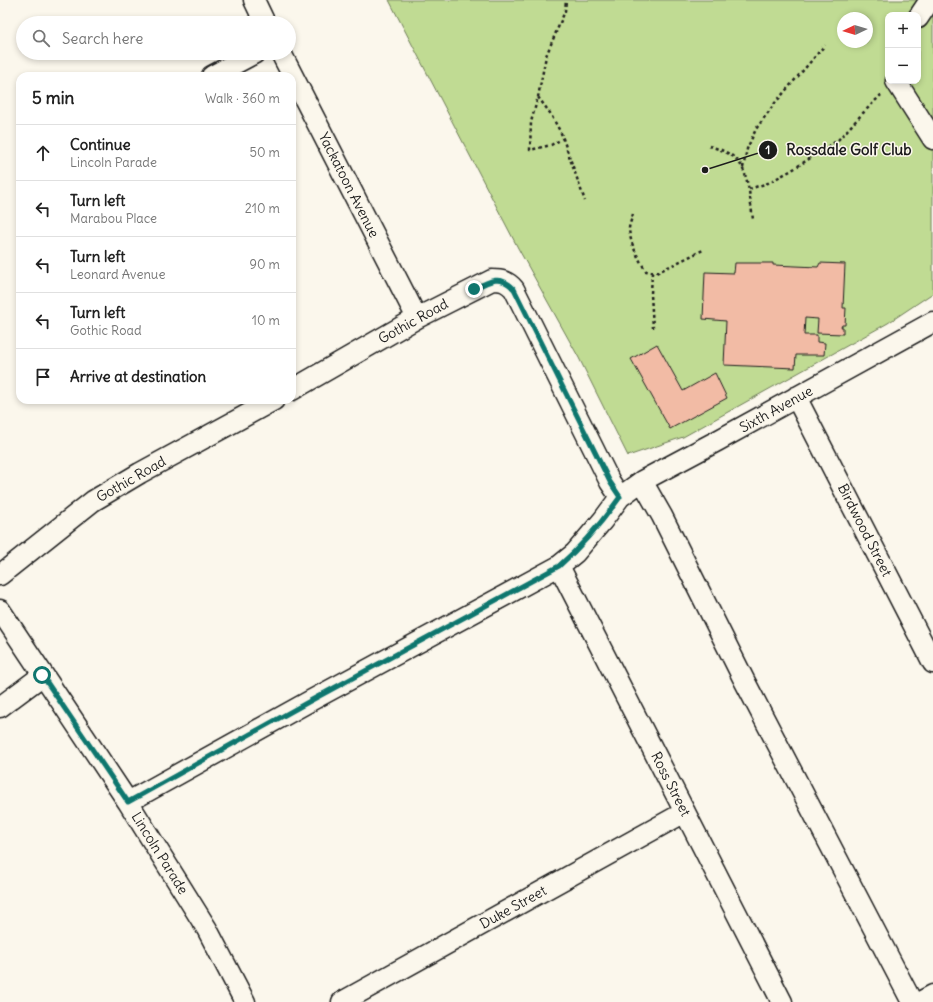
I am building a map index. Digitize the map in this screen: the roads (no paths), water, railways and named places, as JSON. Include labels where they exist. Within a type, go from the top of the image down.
[{"type":"street","points":[[254,0],[262,16]]},
{"type":"street","points":[[921,14],[930,0]]},
{"type":"street","points":[[219,72],[242,60]]},
{"type":"street","name":"Yackatoon Avenue","points":[[285,60],[291,72]]},
{"type":"street","name":"Yackatoon Avenue","points":[[296,82],[417,318]]},
{"type":"street","points":[[891,85],[933,139]]},
{"type":"street","name":"Gothic Road","points":[[296,388],[417,318],[492,280],[500,280],[508,283],[514,289],[610,482],[620,497]]},
{"type":"street","name":"Sixth Avenue","points":[[128,802],[559,566],[575,553],[620,497],[642,481],[933,322]]},
{"type":"street","name":"Birdwood Street","points":[[796,398],[933,663]]},
{"type":"street","name":"Gothic Road","points":[[0,575],[93,501],[140,473],[267,404]]},
{"type":"street","points":[[642,481],[662,516],[744,680],[912,1002]]},
{"type":"street","name":"Ross Street","points":[[559,566],[782,1002]]},
{"type":"street","name":"Lincoln Parade","points":[[0,610],[128,802],[207,929],[245,1002]]},
{"type":"street","points":[[0,707],[42,675]]},
{"type":"street","name":"Duke Street","points":[[342,1002],[685,812]]},
{"type":"street","points":[[920,1002],[933,995]]},
{"type":"place","name":"Rossdale Golf Club","points":[[705,170]]}]
